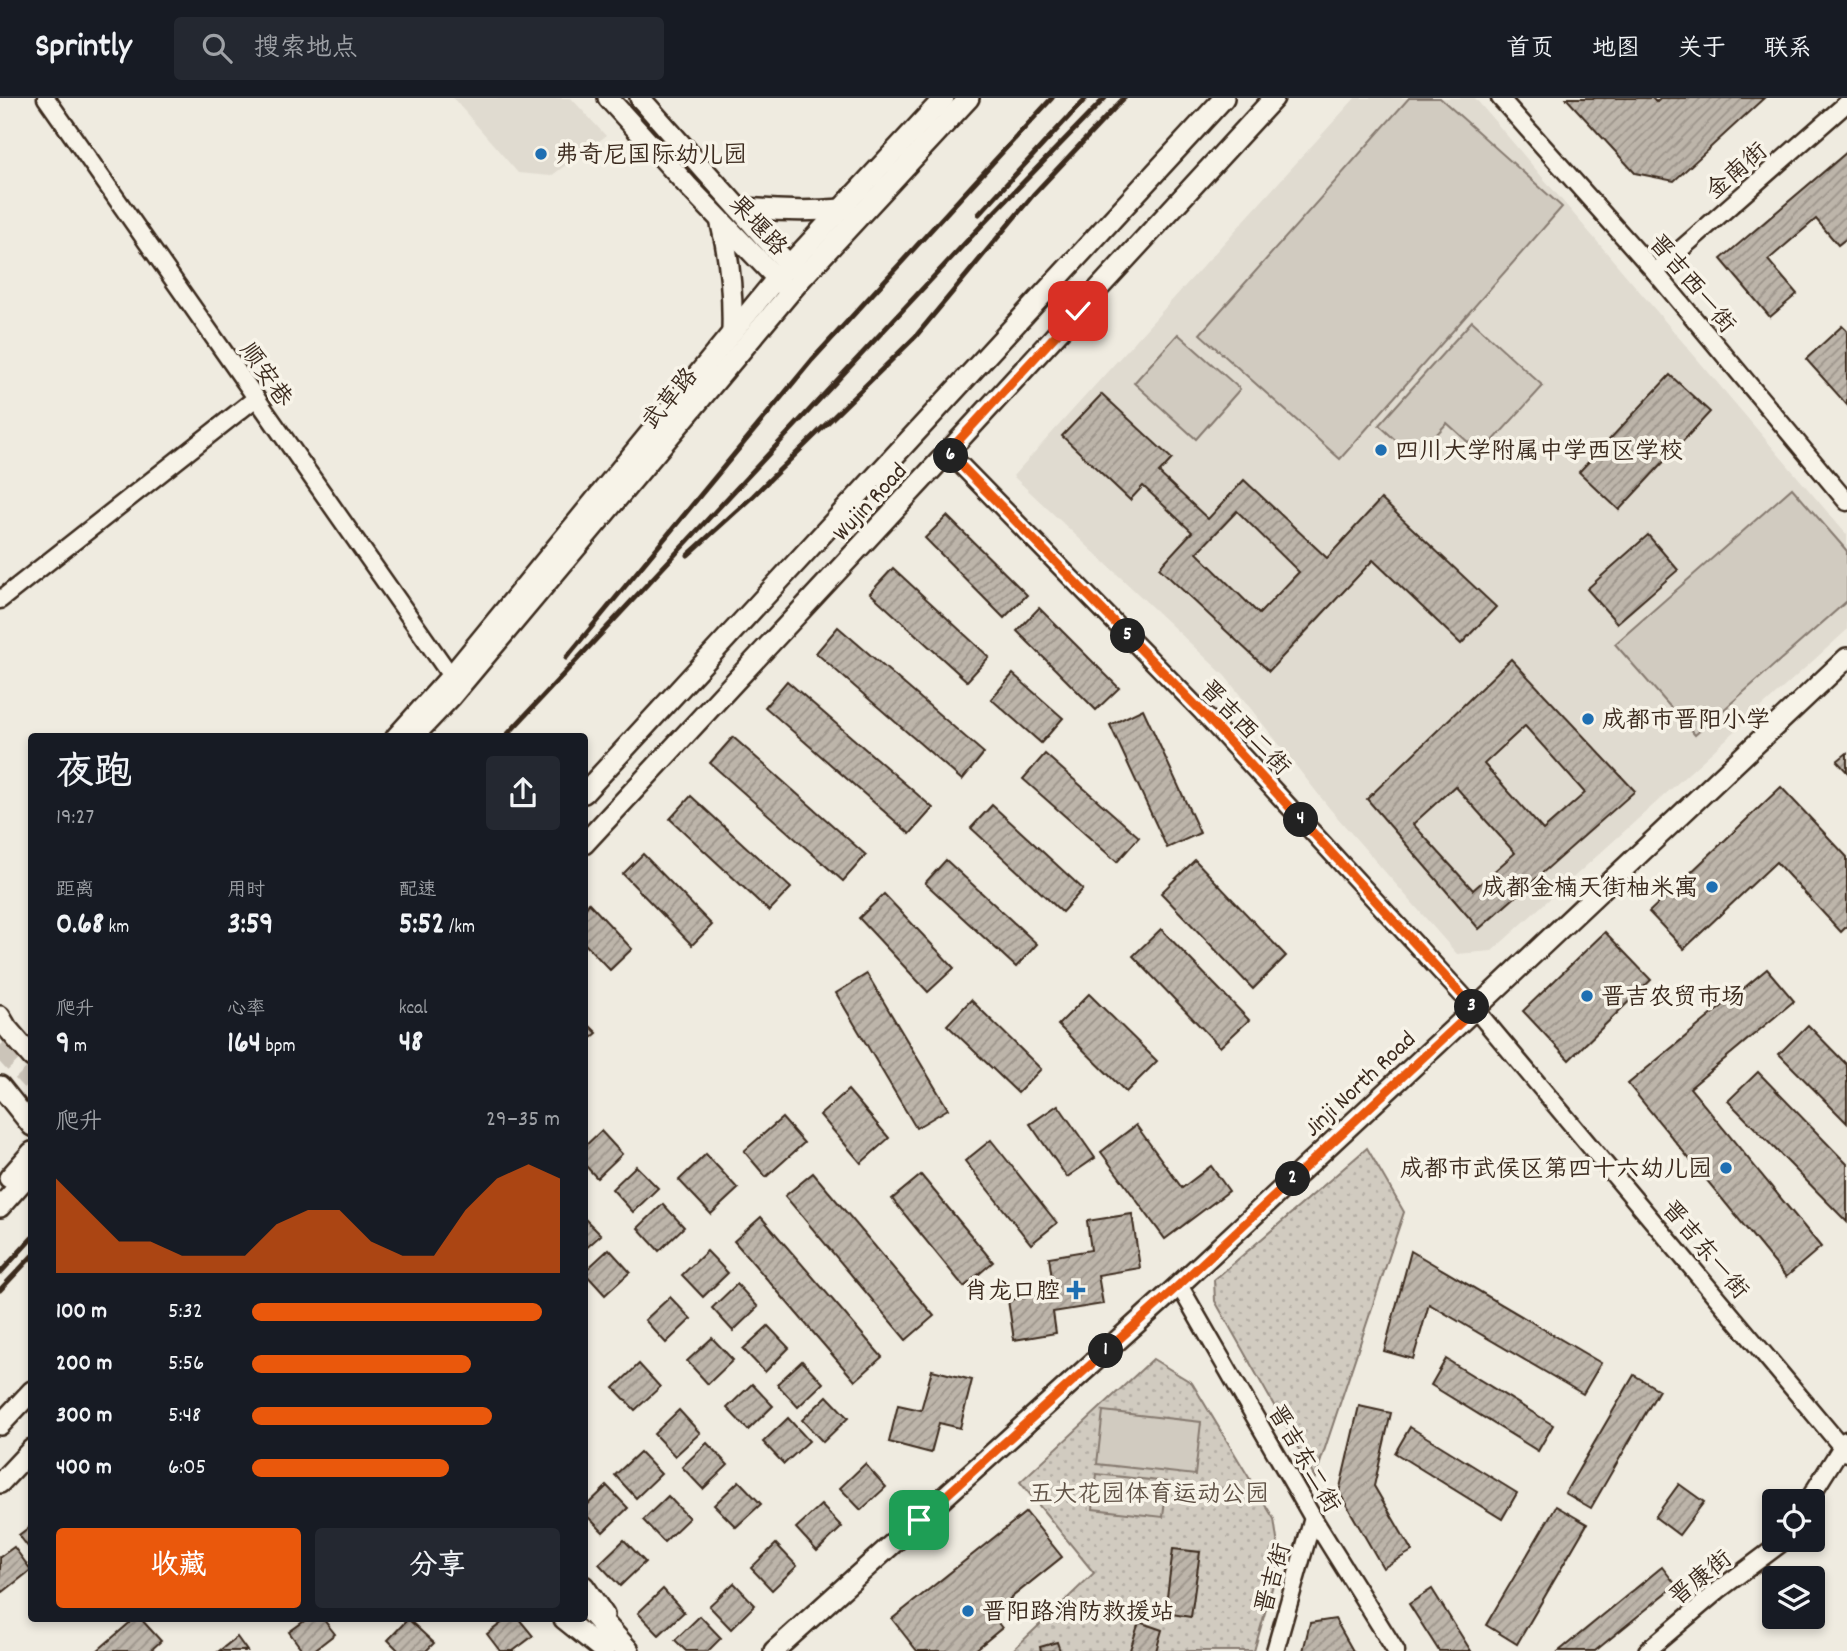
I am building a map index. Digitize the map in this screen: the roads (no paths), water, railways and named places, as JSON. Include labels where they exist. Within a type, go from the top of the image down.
[{"type":"main road","points":[[588,1607],[627,1651]]},
{"type":"main road","points":[[582,1622],[606,1651]]},
{"type":"street","name":"顺安巷","points":[[46,98],[451,676]]},
{"type":"street","name":"果堰路","points":[[608,98],[720,220],[790,278]]},
{"type":"street","name":"果堰路","points":[[640,98],[738,207],[790,278]]},
{"type":"street","name":"武草路","points":[[417,733],[451,697],[790,278],[842,209],[944,98]]},
{"type":"street","name":"武草路","points":[[400,733],[451,676],[732,331],[790,278],[969,98]]},
{"type":"street","name":"Wujin Road","points":[[588,789],[1224,98]]},
{"type":"street","name":"Wujin Road","points":[[588,840],[1274,98]]},
{"type":"street","name":"晋吉西一街","points":[[1500,98],[1655,272],[1847,502]]},
{"type":"street","name":"金南街","points":[[1655,272],[1847,103]]},
{"type":"street","points":[[738,207],[812,212],[842,209]]},
{"type":"street","points":[[720,220],[728,250],[732,284],[732,331]]},
{"type":"street","points":[[0,600],[256,398]]},
{"type":"street","name":"晋吉西二街","points":[[948,452],[1202,712],[1475,1009]]},
{"type":"street","name":"Jinji North Road","points":[[774,1651],[1179,1285],[1847,658]]},
{"type":"street","name":"晋吉东一街","points":[[1475,1009],[1845,1446]]},
{"type":"street","points":[[0,1016],[28,1053]]},
{"type":"street","points":[[0,1086],[28,1121]]},
{"type":"street","points":[[0,1187],[28,1157]]},
{"type":"street","points":[[0,1207],[28,1176]]},
{"type":"street","name":"晋吉东二街","points":[[1179,1285],[1313,1518],[1396,1651]]},
{"type":"street","points":[[0,1425],[28,1395]]},
{"type":"street","points":[[1816,1489],[1845,1446]]},
{"type":"street","points":[[0,1483],[28,1452]]},
{"type":"street","name":"晋吉街","points":[[1275,1651],[1313,1518]]},
{"type":"street","name":"晋康街","points":[[1647,1651],[1720,1589],[1769,1552]]},
{"type":"street","points":[[588,1592],[627,1651]]},
{"type":"street","points":[[568,1622],[606,1651]]},
{"type":"tunnel","points":[[0,1046],[28,1076]]},
{"type":"railway","points":[[566,658],[812,360],[1052,98]]},
{"type":"railway","points":[[979,214],[1086,98]]},
{"type":"railway","points":[[509,733],[980,227],[1105,98]]},
{"type":"railway","points":[[688,555],[753,496],[916,336],[1033,195],[1124,98]]},
{"type":"railway","points":[[0,1273],[28,1242]]},
{"type":"railway","points":[[0,1290],[28,1260]]},
{"type":"place","name":"弗奇尼国际幼儿园","points":[[541,154]]},
{"type":"place","name":"四川大学附属中学西区学校","points":[[1381,450]]},
{"type":"place","name":"成都市晋阳小学","points":[[1588,719]]},
{"type":"place","name":"成都金楠天街柚米寓","points":[[1712,887]]},
{"type":"place","name":"晋吉农贸市场","points":[[1587,996]]},
{"type":"place","name":"成都市武侯区第四十六幼儿园","points":[[1726,1168]]},
{"type":"place","name":"肖龙口腔","points":[[1076,1290]]},
{"type":"place","name":"晋阳路消防救援站","points":[[968,1611]]},
{"type":"park label","name":"五大花园体育运动公园","points":[[1149,1493]]}]
